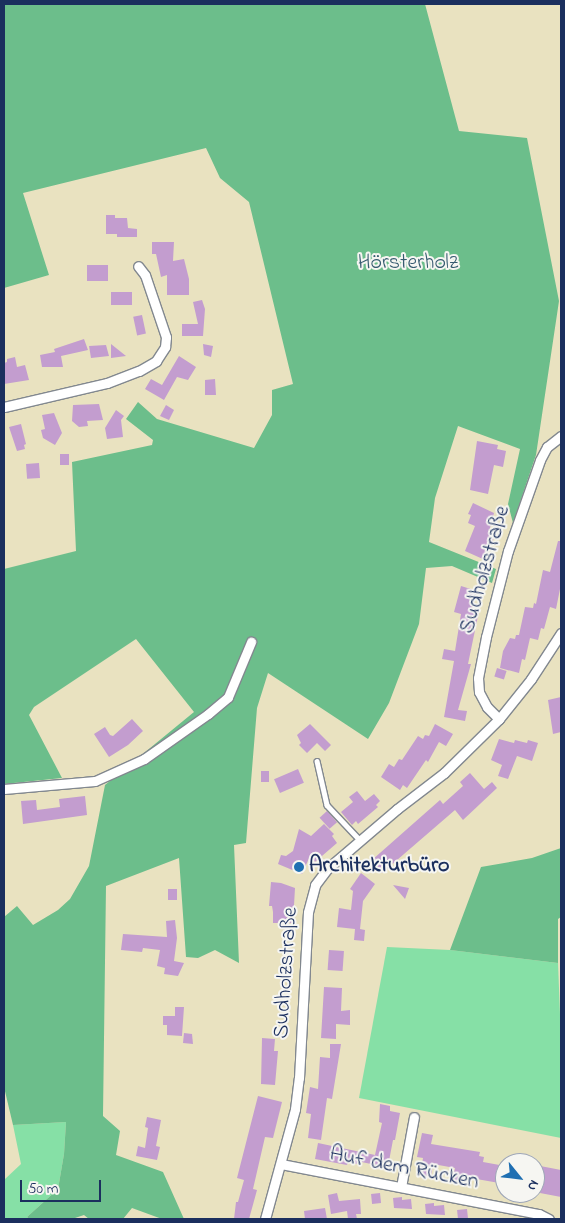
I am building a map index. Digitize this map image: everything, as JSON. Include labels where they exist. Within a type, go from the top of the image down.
[{"type":"street","points":[[4,407],[107,383],[156,361],[165,346],[166,337],[144,275],[138,266]]},
{"type":"street","name":"Sudholzstraße","points":[[499,719],[488,707],[479,692],[478,678],[486,637],[508,551],[540,460],[547,447],[561,436]]},
{"type":"street","name":"Sudholzstraße","points":[[265,1219],[295,1109],[300,1078],[311,898],[322,874],[360,840],[444,773],[499,719],[531,679],[561,633]]},
{"type":"street","points":[[4,789],[94,781],[144,759],[208,714],[228,697],[251,642]]},
{"type":"street","points":[[401,1187],[414,1117]]},
{"type":"street","name":"Auf dem Rücken","points":[[281,1164],[539,1214],[549,1219]]},
{"type":"lane","points":[[317,761],[327,805],[360,840]]},
{"type":"green space","name":"Hörsterholz","points":[[4,4],[425,4],[459,131],[527,138],[559,301],[536,455],[513,523],[508,504],[520,449],[458,426],[435,498],[429,542],[496,569],[492,583],[452,566],[426,568],[419,624],[389,703],[368,739],[268,673],[257,708],[246,843],[234,845],[239,963],[215,950],[198,958],[186,957],[179,858],[106,886],[103,1116],[120,1131],[116,1155],[163,1172],[184,1219],[162,1219],[132,1208],[123,1219],[89,1219],[84,1215],[72,1219],[29,1219],[27,1217],[58,1189],[64,1154],[66,1122],[13,1125],[4,1087],[4,917],[17,906],[33,925],[58,910],[70,899],[89,866],[105,785],[194,712],[136,639],[34,707],[29,715],[62,778],[4,784],[4,569],[76,551],[72,462],[152,445],[153,440],[126,419],[138,402],[157,419],[254,448],[272,415],[272,390],[293,384],[249,202],[220,178],[206,148],[23,193],[49,275],[4,288]]},
{"type":"green space","points":[[561,848],[561,917],[558,919],[558,963],[450,950],[481,867],[532,858]]},
{"type":"green space","points":[[387,947],[450,950],[558,963],[561,1040],[561,1138],[359,1098]]},
{"type":"green space","points":[[66,1122],[64,1154],[58,1189],[27,1217],[29,1219],[4,1219],[4,1180],[21,1164],[13,1125]]},
{"type":"building","points":[[106,215],[115,215],[115,218],[127,218],[128,228],[137,229],[137,237],[117,237],[117,234],[106,234]]},
{"type":"building","points":[[152,242],[174,242],[173,261],[184,259],[189,279],[189,295],[167,295],[167,275],[161,277],[156,254],[152,254]]},
{"type":"building","points":[[87,265],[108,265],[108,281],[87,281]]},
{"type":"building","points":[[111,292],[132,292],[132,305],[111,305]]},
{"type":"building","points":[[202,300],[205,309],[203,336],[182,336],[182,324],[198,324],[193,302]]},
{"type":"building","points":[[142,315],[146,334],[137,335],[133,317]]},
{"type":"building","points":[[84,339],[88,350],[61,356],[63,367],[42,367],[40,355],[55,352],[54,349]]},
{"type":"building","points":[[111,344],[126,356],[111,358]]},
{"type":"building","points":[[203,344],[213,346],[211,357],[204,355]]},
{"type":"building","points":[[106,345],[109,356],[91,358],[89,346]]},
{"type":"building","points":[[179,356],[196,367],[188,380],[177,377],[164,400],[145,389],[151,379],[162,385]]},
{"type":"building","points":[[15,357],[17,367],[25,365],[29,380],[4,384],[4,363],[7,362],[7,359]]},
{"type":"building","points":[[215,379],[216,395],[205,395],[205,380]]},
{"type":"building","points":[[99,404],[103,420],[87,421],[88,426],[79,427],[72,421],[73,405]]},
{"type":"building","points":[[166,405],[174,410],[169,420],[160,416]]},
{"type":"building","points":[[116,410],[124,416],[121,420],[123,437],[107,439],[105,428]]},
{"type":"building","points":[[54,413],[62,433],[55,445],[43,438],[41,430],[45,429],[42,415]]},
{"type":"building","points":[[21,424],[26,444],[24,445],[25,449],[17,451],[9,427]]},
{"type":"building","points":[[477,441],[498,445],[497,449],[506,451],[503,467],[494,465],[488,494],[470,490]]},
{"type":"building","points":[[60,454],[69,454],[69,465],[60,465]]},
{"type":"building","points":[[39,463],[40,478],[27,479],[26,464]]},
{"type":"building","points":[[473,503],[494,513],[489,532],[495,535],[485,560],[465,551],[475,526],[468,523],[471,515],[468,514]]},
{"type":"building","points":[[558,541],[561,541],[561,584],[556,609],[550,607],[544,629],[541,628],[538,640],[530,638],[525,660],[522,659],[519,673],[500,668],[503,651],[510,638],[515,639],[516,635],[519,635],[525,607],[533,608],[534,603],[536,604],[543,570],[550,572]]},
{"type":"building","points":[[461,586],[477,591],[472,609],[479,611],[468,664],[471,664],[458,710],[467,711],[465,721],[444,717],[454,661],[442,659],[444,649],[455,651],[461,614],[454,612]]},
{"type":"building","points":[[497,668],[507,671],[504,680],[494,677]]},
{"type":"building","points":[[561,697],[561,732],[553,734],[548,700]]},
{"type":"building","points":[[132,719],[143,731],[128,745],[109,757],[94,734],[105,727],[110,735],[113,736]]},
{"type":"building","points":[[310,724],[331,745],[325,751],[317,743],[307,753],[299,745],[301,743],[297,735]]},
{"type":"building","points":[[435,724],[453,734],[446,746],[439,742],[428,762],[426,760],[407,788],[403,785],[400,790],[381,777],[389,764],[394,767],[399,759],[402,760],[418,736],[423,739],[425,735],[429,736]]},
{"type":"building","points":[[499,739],[514,743],[515,740],[527,743],[528,740],[538,743],[532,761],[517,756],[508,779],[498,776],[502,765],[491,760]]},
{"type":"building","points":[[298,769],[304,783],[280,793],[274,779]]},
{"type":"building","points":[[261,771],[269,771],[269,782],[261,782]]},
{"type":"building","points":[[470,773],[484,789],[492,782],[497,788],[463,820],[455,810],[382,873],[372,860],[440,800],[443,804],[463,786],[460,782]]},
{"type":"building","points":[[357,791],[365,801],[374,794],[380,801],[376,805],[378,807],[358,824],[356,821],[352,825],[341,812],[353,802],[349,797]]},
{"type":"building","points":[[85,796],[87,815],[23,824],[21,801],[36,800],[37,810],[60,807],[59,799]]},
{"type":"building","points":[[327,811],[337,822],[330,829],[320,818]]},
{"type":"building","points":[[324,824],[334,834],[332,836],[337,843],[315,862],[310,856],[302,874],[278,864],[281,855],[286,856],[293,851],[299,829],[311,836]]},
{"type":"building","points":[[361,873],[375,884],[363,901],[360,929],[365,930],[364,941],[354,940],[355,929],[337,927],[339,908],[351,910],[353,891],[350,889]]},
{"type":"building","points":[[271,882],[295,888],[293,923],[273,923],[272,906],[269,906]]},
{"type":"building","points":[[393,885],[409,888],[405,899]]},
{"type":"building","points":[[168,889],[177,889],[177,900],[168,900]]},
{"type":"building","points":[[175,920],[177,938],[174,961],[184,963],[178,976],[164,974],[165,968],[157,966],[160,950],[143,948],[142,952],[121,950],[123,934],[167,937],[166,921]]},
{"type":"building","points":[[329,950],[344,951],[343,971],[328,970]]},
{"type":"building","points":[[324,987],[342,988],[341,1011],[350,1010],[350,1025],[336,1024],[336,1039],[321,1038]]},
{"type":"building","points":[[175,1007],[184,1007],[182,1036],[167,1035],[167,1025],[163,1025],[163,1016],[175,1016]]},
{"type":"building","points":[[184,1033],[192,1034],[193,1044],[183,1043]]},
{"type":"building","points":[[262,1038],[275,1039],[274,1051],[278,1051],[275,1085],[261,1084]]},
{"type":"building","points":[[330,1044],[341,1044],[332,1099],[327,1098],[321,1140],[308,1138],[311,1114],[306,1113],[310,1087],[318,1089],[320,1057],[330,1058]]},
{"type":"building","points":[[258,1096],[282,1102],[273,1138],[265,1137],[253,1189],[257,1190],[249,1219],[234,1219],[236,1202],[238,1202],[244,1180],[237,1178]]},
{"type":"building","points":[[380,1104],[390,1106],[390,1111],[400,1113],[395,1140],[393,1140],[389,1161],[386,1161],[385,1167],[357,1161],[357,1164],[348,1162],[347,1165],[315,1159],[318,1143],[375,1155],[382,1123],[379,1122]]},
{"type":"building","points":[[147,1117],[161,1120],[156,1146],[160,1147],[157,1160],[136,1156],[138,1146],[145,1148],[148,1128],[145,1127]]},
{"type":"building","points":[[422,1133],[433,1135],[431,1144],[480,1152],[479,1156],[484,1157],[483,1162],[495,1164],[495,1182],[465,1177],[464,1182],[452,1180],[455,1168],[433,1164],[431,1177],[420,1175],[423,1158],[417,1157]]},
{"type":"building","points":[[545,1167],[561,1170],[561,1197],[545,1194]]},
{"type":"building","points":[[337,1193],[339,1201],[360,1199],[361,1214],[356,1214],[357,1219],[348,1219],[347,1211],[331,1214],[328,1195]]},
{"type":"building","points":[[380,1193],[381,1203],[372,1204],[371,1194]]},
{"type":"building","points":[[402,1197],[402,1200],[411,1199],[412,1209],[394,1208],[393,1198]]},
{"type":"building","points":[[434,1203],[434,1206],[444,1205],[445,1215],[426,1214],[425,1204]]},
{"type":"building","points":[[325,1208],[327,1219],[305,1219],[304,1211]]},
{"type":"building","points":[[467,1209],[468,1219],[458,1219],[457,1210]]},
{"type":"place","name":"Architekturbüro","points":[[299,867]]}]
